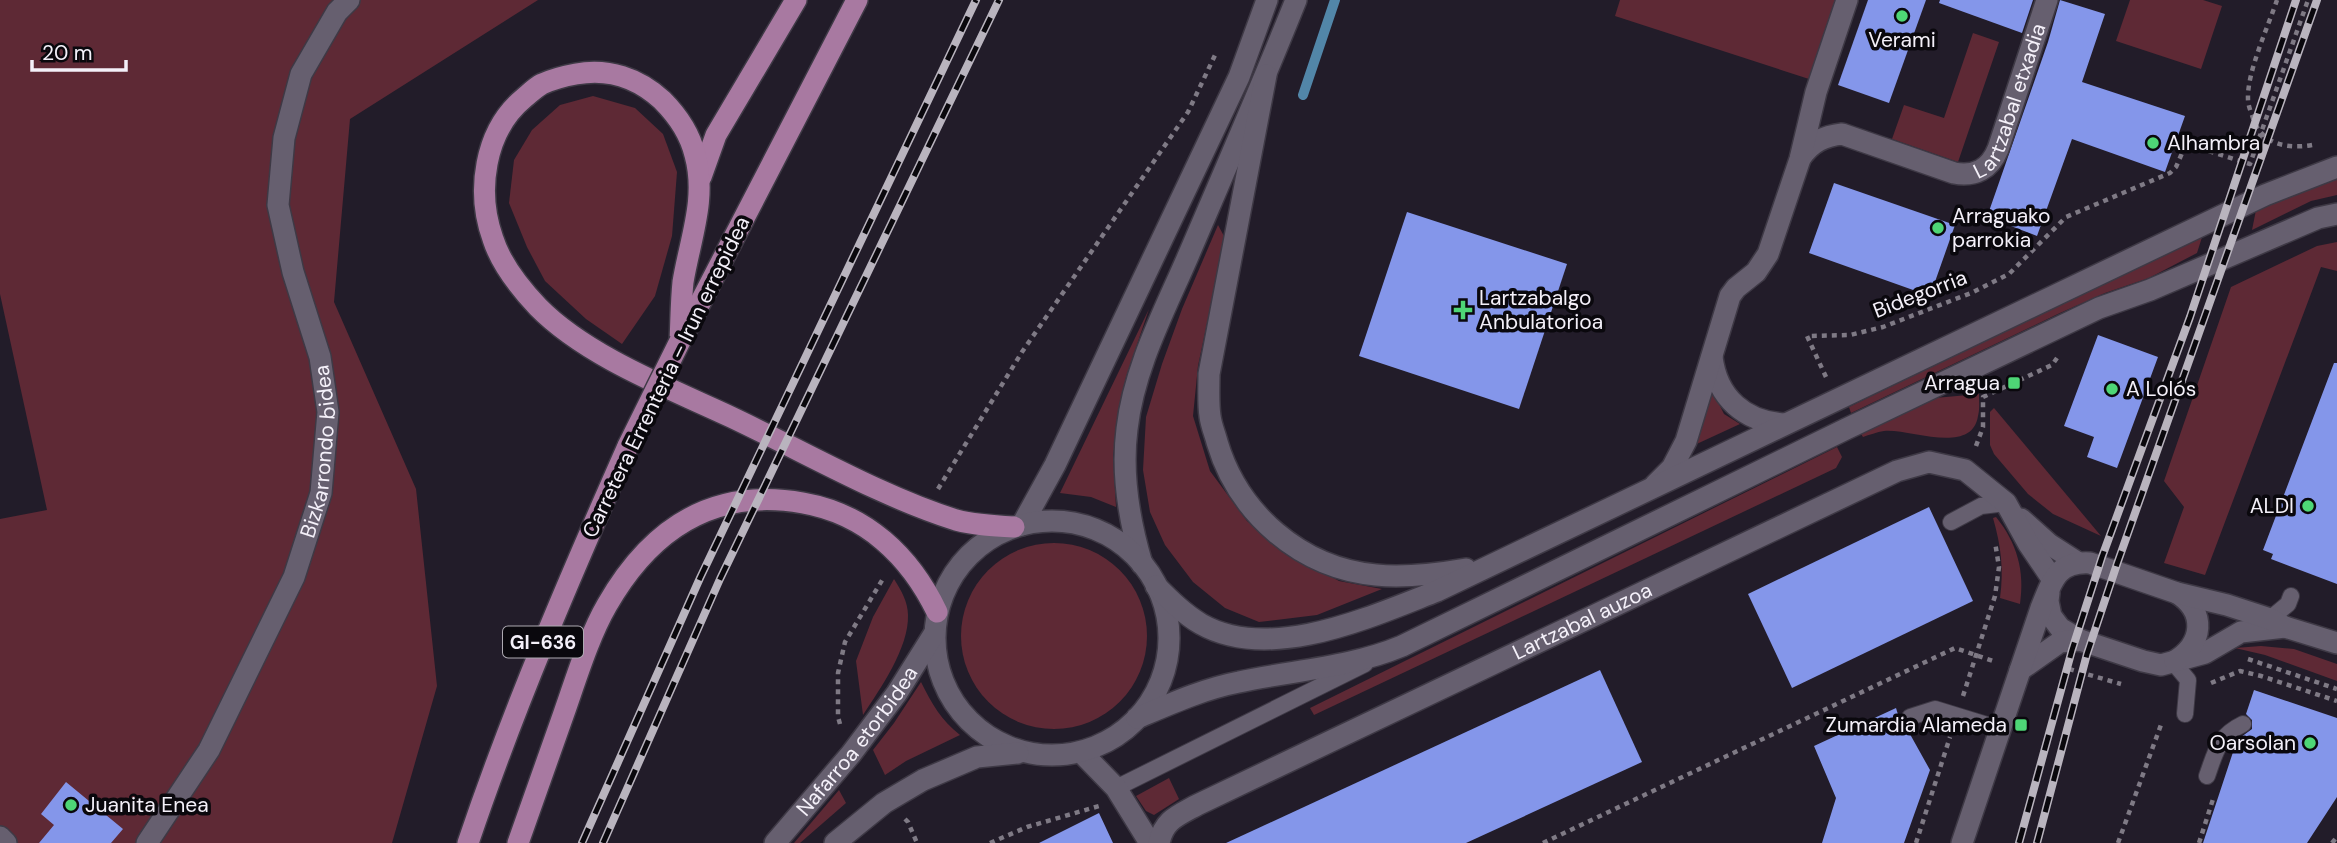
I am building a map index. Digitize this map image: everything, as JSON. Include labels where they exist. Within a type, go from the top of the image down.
[{"type":"main road","points":[[680,341],[683,283],[696,226],[700,179],[716,135],[796,0]]},
{"type":"main road","name":"Carretera Errenteria – Irun errepidea","points":[[468,843],[489,780],[552,618],[628,446],[857,0]]},
{"type":"main road","points":[[700,179],[695,153],[684,127],[667,105],[649,88],[625,76],[592,71],[564,76],[540,85],[500,125],[489,154],[484,198],[492,238],[504,263],[539,308],[572,335],[630,370],[869,484],[957,520],[987,526],[1018,526]]},
{"type":"main road","points":[[518,843],[581,665],[606,605],[643,552],[677,525],[714,507],[752,499],[786,500],[822,506],[863,525],[899,552],[925,586],[937,612]]},
{"type":"street","name":"Bizkarrondo bidea","points":[[147,843],[209,750],[294,577],[321,493],[328,412],[322,368],[293,272],[278,205],[284,138],[301,74],[337,12],[349,0]]},
{"type":"street","points":[[1018,526],[1055,465],[1239,77],[1267,0]]},
{"type":"street","points":[[1142,564],[1132,530],[1126,494],[1126,428],[1132,400],[1150,346],[1296,0]]},
{"type":"street","points":[[1650,489],[1672,468],[1686,442],[1730,296],[1756,272],[1768,254],[1800,159],[1816,92],[1847,0]]},
{"type":"street","name":"Lartzabal etxadia","points":[[1800,159],[1817,141],[1842,134],[1954,173],[1972,174],[1981,171],[1994,158],[1998,149],[2047,0]]},
{"type":"street","points":[[1266,75],[1209,373],[1210,418],[1230,477],[1247,504],[1280,537],[1324,562],[1350,570],[1375,575],[1436,574],[1509,556]]},
{"type":"street","points":[[1157,586],[1169,631],[1162,678],[1137,718],[1102,744],[1081,752],[1053,755],[1024,752],[1005,746],[987,737],[971,724],[947,692],[935,654],[934,634],[937,612],[945,589],[957,569],[973,551],[992,537],[1018,526],[1056,521],[1088,527],[1118,542],[1142,564],[1157,586],[1185,614],[1218,632],[1237,638],[1275,640],[1331,628],[1437,591],[2265,195],[2337,167]]},
{"type":"street","points":[[1137,718],[1193,694],[1239,681],[1306,672],[1380,655],[2099,308],[2150,290],[2318,218],[2337,214]]},
{"type":"street","points":[[1712,356],[1714,372],[1729,400],[1754,418],[1785,424]]},
{"type":"street","name":"Lartzabal auzoa","points":[[1159,843],[1162,828],[1176,816],[1197,805],[1897,471],[1929,462],[1965,470],[2049,544],[2077,562],[2090,563],[2177,593],[2227,605],[2337,643]]},
{"type":"street","name":"Lartzabal auzoa","points":[[2010,508],[2052,582]]},
{"type":"street","points":[[1962,843],[2017,677],[2052,582],[2066,566],[2077,562]]},
{"type":"street","points":[[2052,582],[2048,601],[2051,616],[2060,628],[2080,640],[2161,665],[2205,653],[2241,632],[2277,623]]},
{"type":"street","points":[[2173,662],[2189,649],[2198,624],[2193,605],[2177,593]]},
{"type":"street","name":"Nafarroa etorbidea","points":[[775,843],[851,754],[897,693],[934,634]]},
{"type":"street","points":[[2017,677],[2060,642],[2080,640]]},
{"type":"street","points":[[835,843],[884,803],[923,780],[977,757],[1024,752]]},
{"type":"street","points":[[1081,752],[1116,788],[1150,843]]},
{"type":"street","points":[[0,837],[6,843]]},
{"type":"lane","points":[[1951,522],[1981,506],[2010,508]]},
{"type":"lane","points":[[2277,623],[2291,596]]},
{"type":"lane","points":[[1116,788],[1288,704],[1380,655]]},
{"type":"lane","points":[[2173,662],[2188,680],[2185,714]]},
{"type":"lane","points":[[1910,717],[1935,709],[2000,729]]},
{"type":"lane","points":[[2207,776],[2216,749],[2226,733],[2242,724]]},
{"type":"path","points":[[2277,0],[2250,80],[2248,101],[2254,125],[2267,140],[2284,147],[2304,147],[2326,142]]},
{"type":"path","name":"Bidegorria","points":[[1829,384],[1807,335],[1850,335],[1883,327],[1971,293],[2009,274],[2066,217],[2170,173],[2176,167],[2186,144],[2250,164],[2308,0]]},
{"type":"path","points":[[926,508],[1022,352],[1188,112],[1218,50]]},
{"type":"path","points":[[1966,445],[1976,446],[1984,452]]},
{"type":"path","points":[[1916,843],[1995,596],[1999,566],[1988,514],[1981,506]]},
{"type":"path","points":[[851,754],[838,717],[838,673],[845,642],[899,552]]},
{"type":"path","points":[[2209,684],[2240,671],[2337,701]]},
{"type":"path","points":[[2118,843],[2163,719]]},
{"type":"path","points":[[884,803],[908,822],[917,843]]},
{"type":"path","points":[[990,843],[1027,827],[1100,806],[1105,815]]},
{"type":"path","points":[[2332,843],[2337,837]]},
{"type":"shaded area","points":[[0,0],[538,0],[350,119],[334,302],[416,489],[437,686],[392,843],[0,843],[0,519],[47,510],[0,294]]},
{"type":"shaded area","points":[[1620,0],[1835,0],[1809,79],[1615,16]]},
{"type":"shaded area","points":[[2130,0],[2203,0],[2222,6],[2201,69],[2116,41]]},
{"type":"shaded area","points":[[1973,33],[1999,42],[1958,162],[1892,139],[1904,105],[1944,118]]},
{"type":"shaded area","points":[[593,96],[635,108],[663,134],[677,172],[672,236],[655,296],[622,344],[586,319],[545,281],[509,203],[514,160],[532,130],[560,105]]},
{"type":"shaded area","points":[[2337,177],[2337,195],[2311,201],[2252,230],[2256,210],[2299,189]]},
{"type":"shaded area","points":[[1218,225],[1225,238],[1198,366],[1193,416],[1210,471],[1247,521],[1291,555],[1339,581],[1382,589],[1317,615],[1259,622],[1225,608],[1193,582],[1165,545],[1150,512],[1143,470],[1146,417],[1182,309]]},
{"type":"shaded area","points":[[2203,234],[2197,253],[2149,278],[2105,293],[2060,313],[1851,413],[1849,407]]},
{"type":"shaded area","points":[[2337,242],[2337,271],[2321,267],[2205,575],[2164,563],[2184,507],[2164,481],[2231,287],[2317,246]]},
{"type":"shaded area","points":[[1149,309],[1126,377],[1113,455],[1116,507],[1091,497],[1060,493]]},
{"type":"shaded area","points":[[1707,380],[1724,414],[1740,424],[1688,448]]},
{"type":"shaded area","points":[[1979,394],[1978,416],[1973,428],[1964,435],[1952,438],[1895,431],[1863,437],[1861,434],[1935,398]]},
{"type":"shaded area","points":[[1994,408],[2101,536],[2053,514],[2028,494],[1994,454],[1990,445],[1990,412]]},
{"type":"shaded area","points":[[1837,447],[1842,457],[1836,468],[1314,715],[1310,708]]},
{"type":"shaded area","points":[[1996,517],[2018,558],[2020,604],[2000,598],[2002,567],[1993,518]]},
{"type":"shaded area","points":[[1054,543],[1090,550],[1106,558],[1120,570],[1132,584],[1140,600],[1147,636],[1140,672],[1132,688],[1120,702],[1106,714],[1090,722],[1054,729],[1018,722],[1002,714],[988,702],[976,688],[968,672],[961,636],[968,600],[976,584],[988,570],[1002,558],[1018,550]]},
{"type":"shaded area","points":[[894,579],[907,605],[907,628],[892,668],[863,715],[856,661],[873,617]]},
{"type":"shaded area","points":[[2261,646],[2294,649],[2337,664],[2337,681],[2265,655],[2235,648]]},
{"type":"shaded area","points":[[921,682],[937,711],[960,735],[906,761],[885,775],[873,750]]},
{"type":"shaded area","points":[[1169,778],[1179,799],[1154,815],[1146,811],[1136,796]]},
{"type":"shaded area","points":[[839,790],[846,803],[800,843],[794,843]]},
{"type":"building","points":[[1868,0],[1926,0],[1889,103],[1838,85]]},
{"type":"building","points":[[1940,0],[2033,0],[2022,33],[1939,3]]},
{"type":"building","points":[[2060,0],[2105,14],[2082,82],[2185,116],[2165,172],[2072,139],[2037,236],[1987,217]]},
{"type":"building","points":[[1834,183],[1955,225],[1930,296],[1809,253]]},
{"type":"building","name":"Lartzabalgo Anbulatorioa","points":[[1407,212],[1567,264],[1519,409],[1359,356]]},
{"type":"building","name":"A Lolós","points":[[2098,335],[2158,357],[2117,468],[2087,457],[2094,437],[2064,426]]},
{"type":"building","name":"ALDI","points":[[2334,363],[2337,363],[2337,584],[2271,559],[2273,554],[2263,550]]},
{"type":"building","points":[[1929,507],[1973,601],[1792,688],[1748,594]]},
{"type":"building","points":[[1600,670],[1642,762],[1466,843],[1226,843]]},
{"type":"building","points":[[2254,690],[2337,718],[2337,797],[2307,843],[2203,843],[2237,740],[2252,729],[2252,720],[2246,714]]},
{"type":"building","points":[[1896,708],[1900,721],[1930,770],[1904,843],[1822,843],[1836,798],[1814,746]]},
{"type":"building","name":"Juanita Enea","points":[[66,782],[123,829],[111,843],[39,843],[54,825],[41,814]]},
{"type":"building","points":[[1099,813],[1113,843],[1039,843]]},
{"type":"waterway","points":[[1303,95],[1335,0]]},
{"type":"railway","points":[[582,843],[700,578],[976,0]]},
{"type":"railway","points":[[603,843],[720,579],[999,0]]},
{"type":"railway","points":[[2019,843],[2072,650],[2102,557],[2190,317],[2296,0]]},
{"type":"railway","points":[[2037,843],[2087,654],[2317,0]]},
{"type":"place","name":"Verami","points":[[1902,16]]},
{"type":"place","name":"Alhambra","points":[[2153,143]]},
{"type":"place","name":"Arraguako parrokia","points":[[1938,228]]},
{"type":"place","name":"Lartzabalgo Anbulatorioa","points":[[1463,310]]},
{"type":"place","name":"Arragua","points":[[2014,383]]},
{"type":"place","name":"A Lolós","points":[[2112,389]]},
{"type":"place","name":"ALDI","points":[[2308,506]]},
{"type":"place","name":"Zumardia Alameda","points":[[2021,725]]},
{"type":"place","name":"Oarsolan","points":[[2310,743]]},
{"type":"place","name":"Juanita Enea","points":[[71,805]]}]
